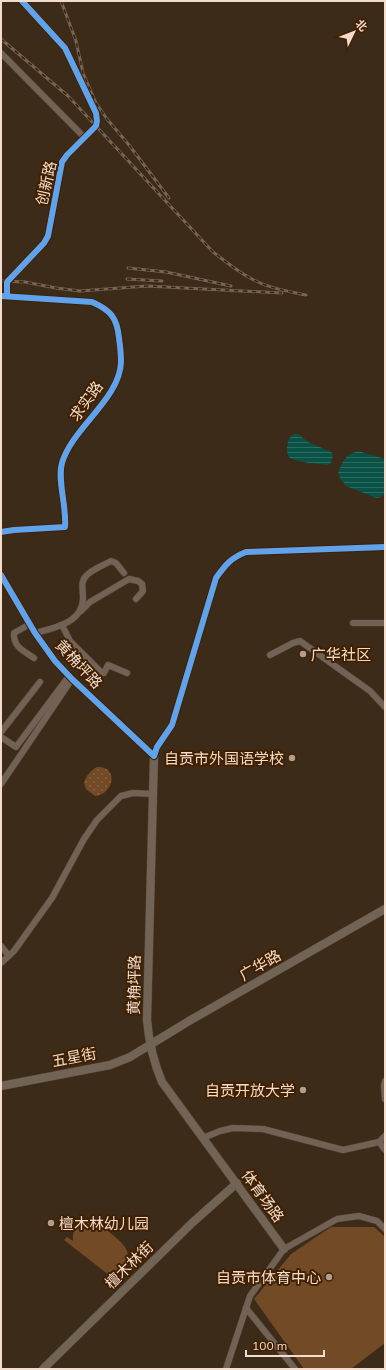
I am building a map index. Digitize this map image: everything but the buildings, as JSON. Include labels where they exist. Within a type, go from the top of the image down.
[{"type":"main road","name":"黄桷坪路","points":[[150,1046],[147,1020],[154,756]]},
{"type":"main road","name":"广华路","points":[[150,1046],[189,1021],[385,908]]},
{"type":"main road","name":"五星街","points":[[1,1086],[110,1064],[130,1057],[150,1046]]},
{"type":"main road","name":"体育场路","points":[[150,1046],[155,1065],[162,1082],[284,1249]]},
{"type":"main road","name":"檀木林街","points":[[43,1369],[184,1232],[237,1183]]},
{"type":"street","name":"创新路","points":[[4,295],[7,282],[44,243],[48,236],[62,162],[96,126],[97,121],[96,113],[64,48],[22,1]]},
{"type":"street","points":[[1,53],[84,137]]},
{"type":"street","name":"求实路","points":[[1,532],[65,527],[66,517],[61,478],[62,464],[72,442],[111,391],[117,378],[121,363],[118,327],[112,315],[103,306],[92,302],[4,295]]},
{"type":"street","points":[[154,756],[157,747],[172,725],[216,578],[226,564],[235,556],[246,552],[385,547]]},
{"type":"street","points":[[79,612],[83,599],[82,582],[87,574],[111,561],[116,563],[124,573]]},
{"type":"street","name":"黄桷坪路","points":[[1,575],[35,633],[55,660],[71,678],[154,756]]},
{"type":"street","points":[[35,633],[70,621],[90,602],[129,579],[138,580],[142,584],[143,591],[136,599]]},
{"type":"street","points":[[353,623],[385,623]]},
{"type":"street","points":[[30,624],[14,633],[13,640],[18,647],[34,658]]},
{"type":"street","points":[[62,625],[70,641],[102,673],[104,673],[108,665],[127,673]]},
{"type":"street","points":[[270,655],[292,643],[300,641],[370,692],[385,707]]},
{"type":"street","points":[[1,737],[16,747],[71,678]]},
{"type":"street","points":[[1,784],[71,678]]},
{"type":"street","points":[[1,732],[40,682]]},
{"type":"street","points":[[1,963],[9,956],[52,898],[84,839],[98,820],[121,796],[133,793],[153,794]]},
{"type":"street","points":[[1,946],[9,956]]},
{"type":"street","points":[[385,1081],[385,1099]]},
{"type":"street","points":[[203,1138],[220,1131],[233,1128],[263,1129],[342,1150],[379,1142],[385,1136]]},
{"type":"street","points":[[379,1142],[385,1150]]},
{"type":"street","points":[[226,1369],[250,1296],[284,1249],[337,1219],[358,1216],[377,1221],[385,1229]]},
{"type":"street","points":[[246,1308],[295,1369]]},
{"type":"shaded area","points":[[97,767],[104,768],[109,771],[111,781],[110,786],[106,791],[95,796],[86,789],[84,783],[89,774]]},
{"type":"shaded area","points":[[85,1222],[93,1222],[98,1224],[117,1238],[126,1249],[128,1255],[127,1261],[121,1269],[112,1272],[116,1276],[114,1279],[64,1240],[67,1237],[73,1241],[75,1229]]},
{"type":"shaded area","name":"自贡市体育中心","points":[[331,1227],[374,1227],[385,1237],[385,1343],[351,1369],[304,1369],[254,1299],[291,1254]]},
{"type":"water","points":[[294,434],[298,434],[308,442],[331,452],[333,455],[331,463],[327,465],[291,459],[288,455],[287,447],[290,438]]},
{"type":"water","points":[[358,451],[385,459],[385,494],[381,497],[376,498],[346,486],[340,478],[338,472],[344,461],[350,454]]},
{"type":"railway","points":[[61,1],[76,41],[83,73],[96,103],[169,198]]},
{"type":"railway","points":[[1,39],[68,96],[213,252],[237,270],[258,282],[278,289],[306,295]]},
{"type":"railway","points":[[128,268],[166,272],[231,286]]},
{"type":"railway","points":[[127,279],[162,281]]},
{"type":"railway","points":[[1,281],[25,282],[80,291],[147,286],[282,293]]},
{"type":"cycle path","points":[[7,295],[7,282],[44,243],[48,236],[62,162],[96,126],[97,121],[96,113],[65,48],[22,1]]},
{"type":"cycle path","points":[[1,296],[92,302],[104,308],[112,315],[118,331],[121,362],[119,376],[113,388],[105,401],[75,438],[67,450],[62,463],[61,485],[65,511],[65,527],[1,532]]},
{"type":"cycle path","points":[[1,575],[35,633],[55,661],[72,679],[154,756],[157,747],[172,725],[216,578],[229,562],[246,552],[385,547]]},
{"type":"place","name":"广华社区","points":[[303,654]]},
{"type":"place","name":"自贡市外国语学校","points":[[292,758]]},
{"type":"place","name":"自贡开放大学","points":[[303,1090]]},
{"type":"place","name":"檀木林幼儿园","points":[[51,1223]]},
{"type":"place","name":"自贡市体育中心","points":[[329,1277]]}]
